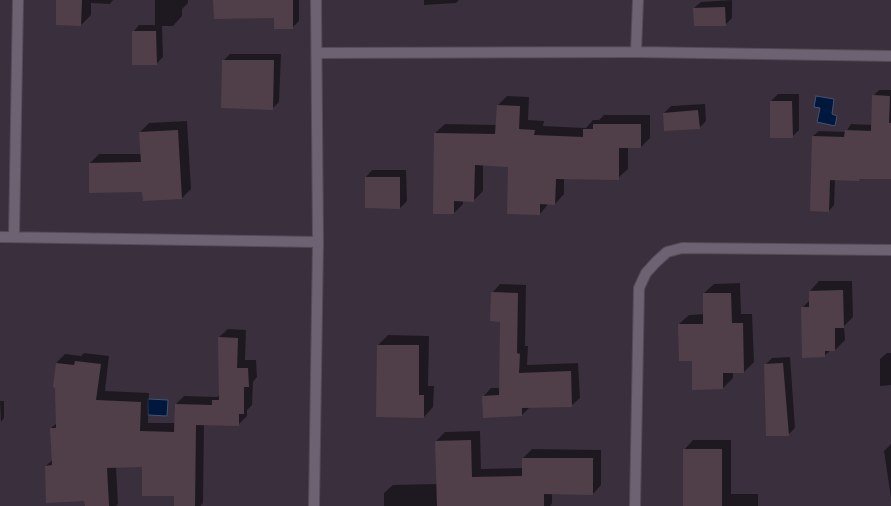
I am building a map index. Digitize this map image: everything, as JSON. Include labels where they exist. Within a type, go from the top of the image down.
[{"type":"street","points":[[14,237],[18,0]]},
{"type":"street","points":[[314,506],[318,242],[316,0]]},
{"type":"street","points":[[636,52],[638,0]]},
{"type":"street","points":[[317,53],[636,52],[891,56]]},
{"type":"street","points":[[0,237],[318,242]]},
{"type":"street","points":[[635,506],[639,288],[646,273],[656,262],[668,252],[682,248],[891,250]]},
{"type":"water","points":[[816,96],[834,99],[832,114],[837,116],[835,126],[817,122],[820,108],[814,107]]},
{"type":"water","points":[[148,399],[168,400],[167,416],[148,415]]},
{"type":"building","points":[[56,0],[82,0],[81,26],[56,25]]},
{"type":"building","points":[[213,0],[293,0],[293,29],[274,29],[274,18],[214,19]]},
{"type":"building","points":[[725,7],[726,26],[694,26],[693,8]]},
{"type":"building","points":[[132,31],[156,31],[157,65],[132,65]]},
{"type":"building","points":[[222,60],[274,60],[273,110],[221,108]]},
{"type":"building","points":[[872,95],[890,96],[889,123],[891,123],[891,179],[860,179],[859,181],[830,180],[829,212],[810,211],[812,136],[844,137],[845,130],[871,131]]},
{"type":"building","points":[[770,101],[792,101],[793,138],[770,138]]},
{"type":"building","points":[[497,105],[520,106],[519,129],[535,130],[534,135],[583,137],[583,129],[593,129],[593,124],[641,124],[641,148],[619,148],[619,180],[556,179],[555,205],[540,204],[540,215],[507,214],[508,167],[475,165],[474,202],[454,201],[454,214],[433,214],[434,133],[495,134]]},
{"type":"building","points":[[698,110],[700,129],[664,131],[663,113]]},
{"type":"building","points":[[178,130],[182,199],[143,201],[142,192],[89,193],[89,163],[141,162],[139,132]]},
{"type":"building","points":[[365,177],[400,177],[400,209],[365,208]]},
{"type":"building","points":[[843,290],[844,328],[835,328],[835,351],[825,351],[825,357],[802,358],[801,307],[809,307],[809,291]]},
{"type":"building","points":[[491,292],[518,293],[517,353],[520,354],[519,373],[571,371],[572,407],[522,408],[522,416],[483,418],[482,396],[499,395],[500,322],[490,321]]},
{"type":"building","points":[[703,293],[731,293],[732,323],[743,323],[744,373],[723,373],[723,389],[692,390],[692,361],[679,361],[678,324],[703,324]]},
{"type":"building","points":[[218,337],[238,338],[237,368],[248,368],[249,387],[244,387],[244,414],[239,414],[239,426],[196,425],[195,506],[174,506],[174,496],[142,496],[142,467],[107,468],[109,506],[85,506],[84,501],[46,503],[45,466],[52,465],[50,428],[56,428],[55,388],[53,387],[56,363],[74,365],[75,361],[101,364],[96,400],[141,402],[140,431],[174,432],[175,404],[212,405],[212,400],[219,400]]},
{"type":"building","points":[[377,345],[419,345],[419,395],[424,395],[424,418],[376,417]]},
{"type":"building","points":[[783,363],[789,436],[766,436],[764,364]]},
{"type":"building","points":[[471,440],[472,477],[522,476],[522,458],[593,458],[593,495],[544,494],[544,506],[437,506],[435,441]]},
{"type":"building","points":[[683,449],[722,449],[722,506],[683,506]]}]
